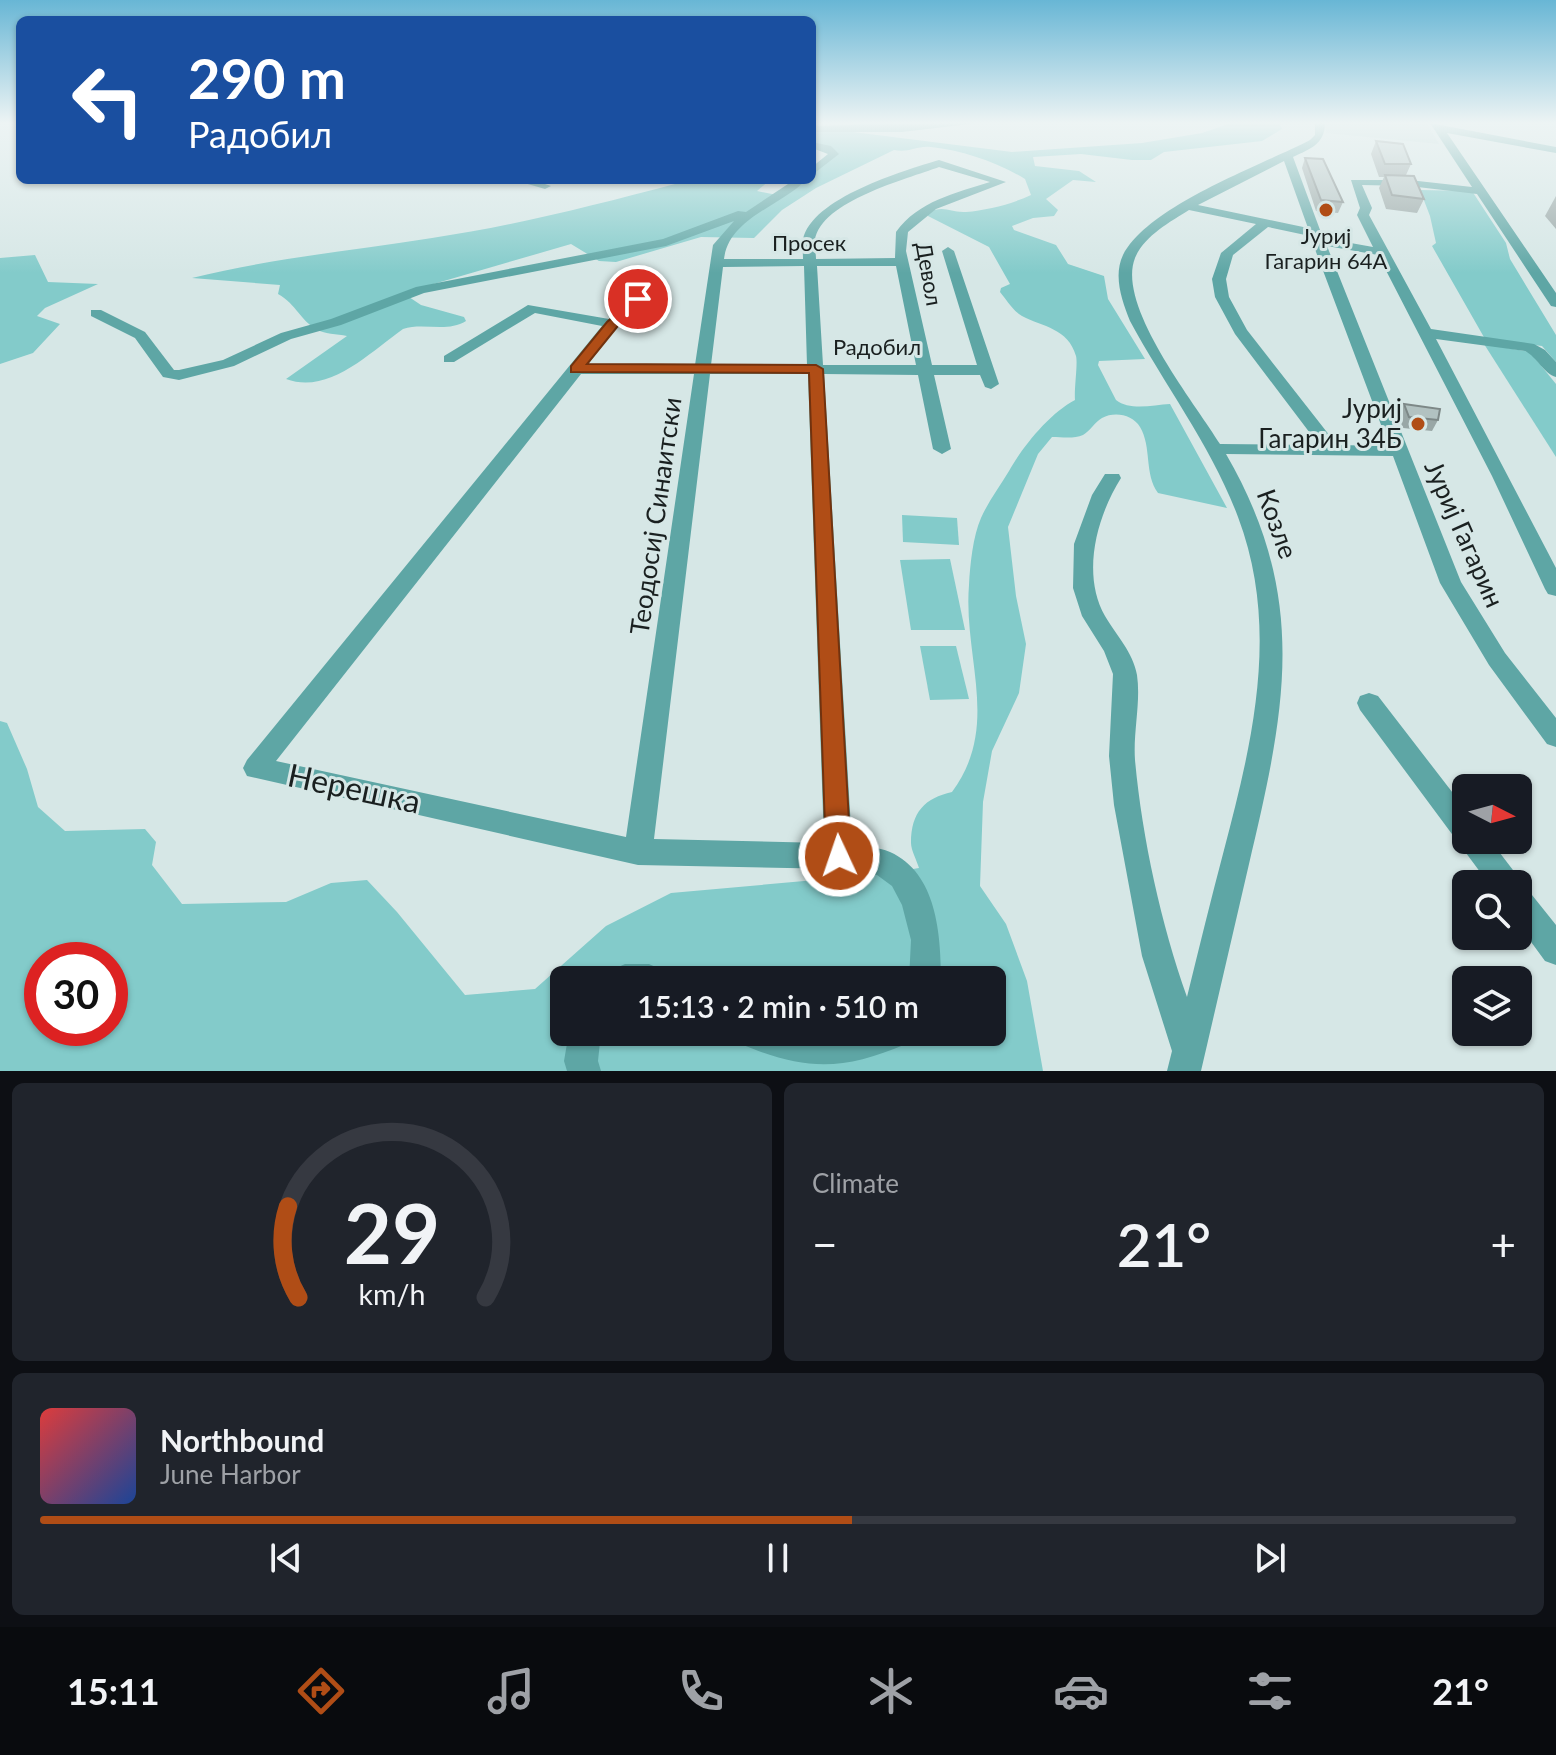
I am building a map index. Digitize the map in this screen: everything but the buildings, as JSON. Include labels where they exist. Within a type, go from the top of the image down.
[{"type":"street","name":"Девол","points":[[810,263],[809,239],[818,221],[830,209],[872,187],[912,173]]},
{"type":"street","name":"Девол","points":[[942,449],[902,262],[900,234],[923,211],[1001,182],[973,173]]},
{"type":"street","name":"Козле","points":[[1187,1061],[1257,772],[1274,672],[1274,624],[1258,543],[1246,510],[1214,449],[1147,340],[1126,291],[1126,265],[1136,245],[1153,227],[1256,173]]},
{"type":"street","name":"Јуриј Гагарин","points":[[1294,173],[1439,555],[1465,608],[1497,659],[1556,737]]},
{"type":"street","points":[[1468,173],[1556,303]]},
{"type":"street","name":"Јуриј Гагарин","points":[[1480,191],[1409,183],[1355,182],[1366,208],[1363,215],[1556,589]]},
{"type":"street","points":[[536,184],[545,186]]},
{"type":"street","name":"Теодосиј Синаитски","points":[[638,852],[719,245],[724,237],[795,184]]},
{"type":"street","points":[[1189,206],[1383,252]]},
{"type":"street","points":[[96,313],[140,335],[169,374],[179,375],[228,363],[286,336],[336,322],[421,290],[666,242],[744,213],[758,211]]},
{"type":"street","points":[[1265,223],[1227,253],[1219,279],[1222,297],[1240,331],[1332,450]]},
{"type":"street","name":"Девол","points":[[948,251],[989,377]]},
{"type":"street","name":"Просек","points":[[717,263],[902,262]]},
{"type":"street","points":[[810,263],[839,856]]},
{"type":"street","name":"Нерешка","points":[[662,297],[638,299],[612,324],[256,768],[638,852],[839,856],[883,863],[907,882],[916,901],[926,940],[925,966]]},
{"type":"street","points":[[449,359],[533,308],[612,324]]},
{"type":"street","points":[[1426,333],[1529,347],[1540,353],[1556,372]]},
{"type":"street","name":"Радобил","points":[[576,369],[926,369],[989,377]]},
{"type":"street","points":[[1214,449],[1399,451]]},
{"type":"street","points":[[1112,478],[1101,495],[1084,544],[1084,588],[1093,616],[1115,649],[1125,674],[1122,756],[1127,805],[1157,956],[1187,1061]]},
{"type":"street","points":[[1369,703],[1452,813]]},
{"type":"street","points":[[1532,918],[1556,950]]},
{"type":"street","points":[[583,1046],[581,1061],[584,1071]]},
{"type":"street","points":[[779,1046],[798,1056],[828,1063],[864,1052],[873,1046]]},
{"type":"shaded area","points":[[816,173],[847,173],[782,210],[754,238],[701,237],[616,262],[599,261],[571,244],[413,290],[409,297],[421,305],[464,317],[466,321],[459,325],[403,329],[348,369],[318,381],[286,379],[347,336],[316,329],[278,294],[280,285],[192,278],[282,260],[493,227],[675,184],[765,184],[757,191],[782,196],[796,184],[816,184]]},
{"type":"shaded area","points":[[1015,173],[1082,173],[1096,182],[1073,180],[1046,199],[1058,210],[1054,216],[1033,218],[1012,226],[1014,230],[1056,245],[1068,264],[1104,276],[1108,299],[1145,359],[1099,361],[1098,365],[1116,400],[1135,406],[1170,404],[1227,508],[1158,493],[1151,477],[1146,443],[1140,427],[1128,417],[1112,415],[1099,420],[1083,435],[1052,437],[1038,454],[1008,527],[1016,596],[1026,644],[1019,693],[992,751],[983,802],[980,886],[1006,924],[1027,981],[1043,1071],[0,1071],[0,721],[7,723],[27,769],[38,807],[65,831],[145,829],[156,842],[152,865],[182,904],[286,902],[331,883],[367,880],[465,995],[535,989],[550,976],[550,1046],[1006,1046],[1006,966],[561,966],[606,926],[671,893],[919,868],[911,843],[917,815],[934,798],[952,792],[967,767],[974,742],[977,691],[969,585],[978,525],[1029,441],[1056,413],[1075,400],[1077,365],[1067,339],[1019,314],[1000,292],[1001,288],[1010,284],[989,247],[928,216],[928,212],[939,209],[974,211],[1016,201],[1031,195],[1025,179]]},
{"type":"shaded area","points":[[1420,190],[1472,191],[1506,243],[1510,259],[1556,335],[1556,362],[1542,346],[1485,339],[1432,246],[1436,243]]},
{"type":"shaded area","points":[[35,255],[48,282],[98,284],[45,308],[37,316],[60,324],[33,353],[0,364],[0,258]]},
{"type":"shaded area","points":[[1484,344],[1530,352],[1556,384],[1556,457]]},
{"type":"shaded area","points":[[902,515],[957,518],[959,545],[903,542]]},
{"type":"shaded area","points":[[950,559],[965,630],[911,630],[900,560]]},
{"type":"shaded area","points":[[920,646],[956,646],[969,699],[930,700]]},
{"type":"place","name":"Јуриј Гагарин 64А","points":[[1326,210]]},
{"type":"place","name":"Јуриј Гагарин 34Б","points":[[1418,424]]},
{"type":"route","points":[[638,299],[612,324],[576,369],[816,369],[839,856]]}]
